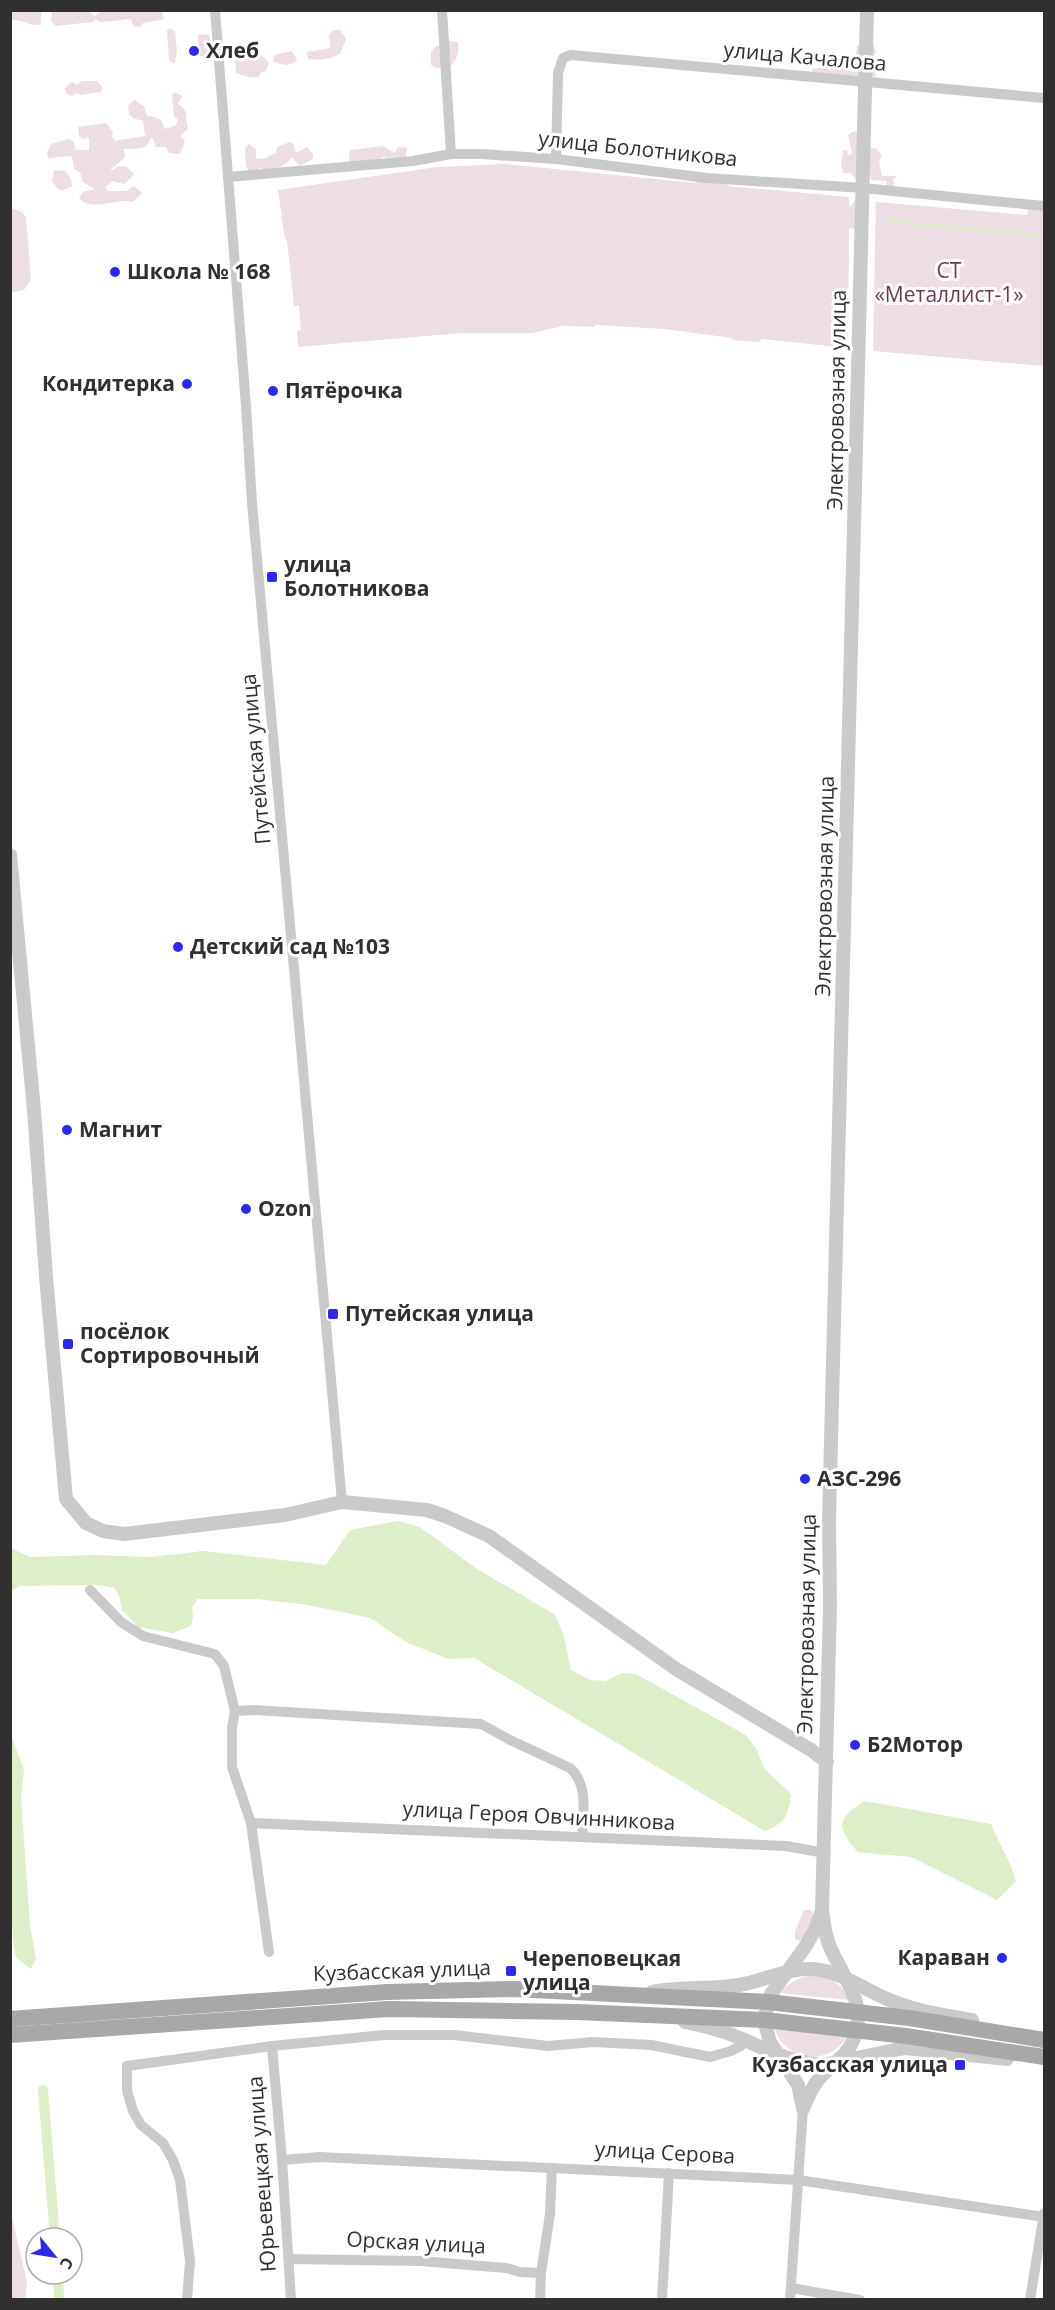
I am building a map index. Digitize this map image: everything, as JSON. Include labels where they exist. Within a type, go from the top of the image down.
[{"type":"main road","name":"Кузбасская улица","points":[[10,2019],[387,1992],[514,1989],[768,2002],[857,2011],[1044,2040]]},
{"type":"main road","name":"Кузбасская улица","points":[[10,2035],[389,2008],[636,2014],[764,2020],[980,2046],[1044,2057]]},
{"type":"street","name":"Путейская улица","points":[[215,10],[252,503],[342,1502]]},
{"type":"street","points":[[442,10],[450,154]]},
{"type":"street","name":"Электровозная улица","points":[[822,1911],[827,1762],[829,1521],[867,10]]},
{"type":"street","name":"улица Качалова","points":[[556,159],[558,73],[563,58],[579,55],[1044,98]]},
{"type":"street","name":"улица Болотникова","points":[[228,177],[413,161],[450,154],[556,159],[707,177],[863,188],[1044,206]]},
{"type":"street","points":[[10,855],[66,1498],[86,1523],[103,1531],[124,1534],[285,1515],[342,1502],[427,1510],[467,1524],[511,1550],[676,1669],[811,1750],[827,1762]]},
{"type":"street","points":[[90,1590],[121,1622],[143,1636],[215,1654],[224,1666],[235,1711],[232,1728],[232,1767],[250,1822],[269,1952]]},
{"type":"street","points":[[235,1711],[253,1710],[481,1724],[570,1768],[577,1774],[583,1793],[582,1837]]},
{"type":"street","name":"улица Героя Овчинникова","points":[[250,1822],[786,1846],[825,1853]]},
{"type":"street","points":[[822,1911],[811,1938],[768,2002],[764,2020],[770,2043],[798,2085],[803,2109],[790,2294],[860,2300]]},
{"type":"street","points":[[803,2109],[817,2081],[834,2062],[845,2054],[856,2030],[855,1995],[831,1948],[822,1911]]},
{"type":"street","points":[[638,1995],[674,1988],[704,1989],[742,1985],[788,1971],[812,1969],[834,1973],[888,1999],[920,2010],[1044,2033]]},
{"type":"street","points":[[636,2014],[695,2024],[807,2064],[822,2065],[905,2048],[1044,2064]]},
{"type":"street","points":[[187,2300],[190,2261],[180,2180],[173,2160],[163,2143],[141,2126],[133,2111],[127,2091],[128,2066],[272,2046],[384,2035],[432,2034],[548,2046],[593,2042],[651,2045],[710,2057],[731,2052],[742,2045],[745,2040]]},
{"type":"street","name":"Юрьевецкая улица","points":[[272,2046],[291,2300]]},
{"type":"street","name":"улица Серова","points":[[282,2160],[320,2157],[798,2180],[1044,2216]]},
{"type":"street","points":[[540,2300],[540,2274],[550,2214],[552,2168]]},
{"type":"street","points":[[662,2300],[669,2173]]},
{"type":"street","points":[[1030,2300],[1044,2216]]},
{"type":"street","name":"Орская улица","points":[[289,2259],[420,2261],[506,2268],[540,2274]]},
{"type":"green space","points":[[52,10],[88,11],[95,16],[100,11],[162,11],[164,19],[143,23],[140,27],[133,26],[131,19],[100,22],[95,19],[93,22],[56,26],[51,21]]},
{"type":"green space","points":[[10,11],[41,11],[41,25],[11,20]]},
{"type":"green space","points":[[170,28],[175,31],[177,51],[175,62],[172,63],[169,59],[167,31]]},
{"type":"green space","points":[[333,30],[340,30],[346,39],[340,54],[324,59],[308,59],[307,52],[330,48],[329,35]]},
{"type":"green space","points":[[209,34],[212,53],[208,58],[198,55],[198,35]]},
{"type":"green space","points":[[448,41],[458,42],[457,58],[451,66],[436,68],[431,65],[431,52],[436,46],[440,46],[439,53],[445,52]]},
{"type":"green space","points":[[865,41],[873,43],[876,53],[869,60],[871,64],[878,64],[875,77],[871,75],[862,78],[855,75],[849,82],[812,72],[813,68],[836,67],[854,72],[857,46]]},
{"type":"green space","points":[[237,48],[247,54],[251,50],[257,50],[269,63],[266,71],[261,72],[259,77],[248,77],[236,73]]},
{"type":"green space","points":[[291,51],[297,61],[285,65],[273,61],[275,55]]},
{"type":"green space","points":[[82,81],[97,81],[103,88],[101,92],[81,95],[77,93],[72,96],[67,94],[65,88],[72,82],[77,85]]},
{"type":"green space","points":[[175,92],[182,96],[178,104],[186,113],[188,128],[181,136],[185,141],[180,154],[169,153],[166,147],[156,147],[153,138],[150,138],[144,147],[124,149],[125,157],[110,170],[126,166],[134,174],[125,184],[113,181],[105,187],[109,191],[126,191],[134,186],[142,193],[133,202],[120,201],[98,205],[84,202],[79,198],[83,192],[95,189],[83,182],[80,172],[74,169],[72,156],[48,158],[47,152],[51,144],[69,139],[73,141],[76,150],[89,150],[89,138],[83,139],[79,136],[78,127],[106,123],[113,132],[112,137],[115,141],[145,136],[143,121],[129,114],[128,106],[134,100],[144,106],[147,116],[161,120],[164,129],[175,126],[178,120],[174,116],[172,95]]},
{"type":"green space","points":[[861,130],[862,142],[877,149],[882,156],[879,162],[882,176],[897,176],[892,180],[894,188],[886,186],[887,181],[871,180],[869,167],[859,181],[850,173],[844,173],[841,167],[843,150],[847,150],[850,156],[852,153],[848,135]]},
{"type":"green space","points":[[290,142],[294,145],[296,153],[307,147],[313,154],[313,159],[299,166],[292,157],[278,168],[265,170],[260,168],[255,172],[249,172],[246,166],[245,149],[249,144],[256,150],[256,159],[267,158],[276,153],[277,147]]},
{"type":"green space","points":[[383,146],[395,153],[398,147],[407,148],[405,160],[394,159],[393,156],[382,157],[380,161],[354,164],[349,161],[350,150]]},
{"type":"green space","points":[[505,164],[696,183],[697,179],[728,181],[728,186],[849,197],[850,208],[857,197],[861,198],[869,210],[867,231],[849,228],[848,348],[761,339],[760,342],[732,340],[732,338],[665,329],[595,325],[595,327],[563,326],[532,333],[461,333],[298,347],[297,331],[301,330],[299,306],[294,306],[287,240],[278,190],[437,167]]},
{"type":"green space","points":[[54,170],[65,171],[71,179],[72,186],[63,190],[58,189],[52,181]]},
{"type":"green space","name":"СТ «Металлист-1»","points":[[876,202],[1027,215],[1029,208],[1044,209],[1044,366],[873,351]]},
{"type":"green space","points":[[11,208],[22,212],[26,217],[31,279],[24,290],[11,293]]},
{"type":"green space","points":[[804,1910],[810,1910],[815,1916],[805,1936],[799,1941],[795,1939],[795,1932]]},
{"type":"green space","points":[[817,1975],[837,1983],[849,2000],[780,1993],[796,1980]]},
{"type":"green space","points":[[775,2030],[848,2035],[831,2052],[810,2057],[789,2049]]},
{"type":"green space","points":[[11,2151],[12,2218],[24,2269],[24,2286],[27,2286],[25,2299],[11,2299]]},
{"type":"shaded area","points":[[398,1521],[420,1527],[477,1569],[554,1614],[563,1633],[571,1670],[590,1680],[605,1681],[622,1673],[636,1674],[746,1735],[757,1750],[764,1768],[791,1794],[789,1808],[782,1821],[765,1831],[474,1658],[448,1659],[406,1642],[370,1618],[308,1605],[257,1599],[198,1599],[192,1607],[191,1626],[173,1633],[138,1627],[122,1610],[119,1596],[114,1588],[97,1585],[20,1586],[11,1591],[10,1541],[13,1549],[30,1557],[95,1555],[150,1557],[203,1551],[326,1565],[350,1530]]},
{"type":"shaded area","points":[[10,1733],[24,1770],[21,1798],[30,1926],[36,1959],[31,1969],[16,1958],[13,1938],[10,1892]]},
{"type":"shaded area","points":[[865,1801],[991,1824],[1016,1881],[997,1900],[911,1857],[858,1852],[846,1836],[842,1824],[848,1813]]},
{"type":"waterway","points":[[888,221],[1044,236]]},
{"type":"waterway","points":[[43,2090],[54,2226]]},
{"type":"waterway","points":[[58,2286],[59,2300]]},
{"type":"place","name":"Хлеб","points":[[194,51]]},
{"type":"place","name":"Школа № 168","points":[[115,272]]},
{"type":"place","name":"Кондитерка","points":[[187,384]]},
{"type":"place","name":"Пятёрочка","points":[[273,391]]},
{"type":"place","name":"улица Болотникова","points":[[272,577]]},
{"type":"place","name":"Детский сад №103","points":[[178,947]]},
{"type":"place","name":"Магнит","points":[[67,1130]]},
{"type":"place","name":"Ozon","points":[[246,1209]]},
{"type":"place","name":"Путейская улица","points":[[333,1314]]},
{"type":"place","name":"посёлок Сортировочный","points":[[68,1344]]},
{"type":"place","name":"АЗС-296","points":[[805,1479]]},
{"type":"place","name":"Б2Мотор","points":[[855,1745]]},
{"type":"place","name":"Караван","points":[[1002,1958]]},
{"type":"place","name":"Череповецкая улица","points":[[511,1971]]},
{"type":"place","name":"Кузбасская улица","points":[[960,2065]]}]
